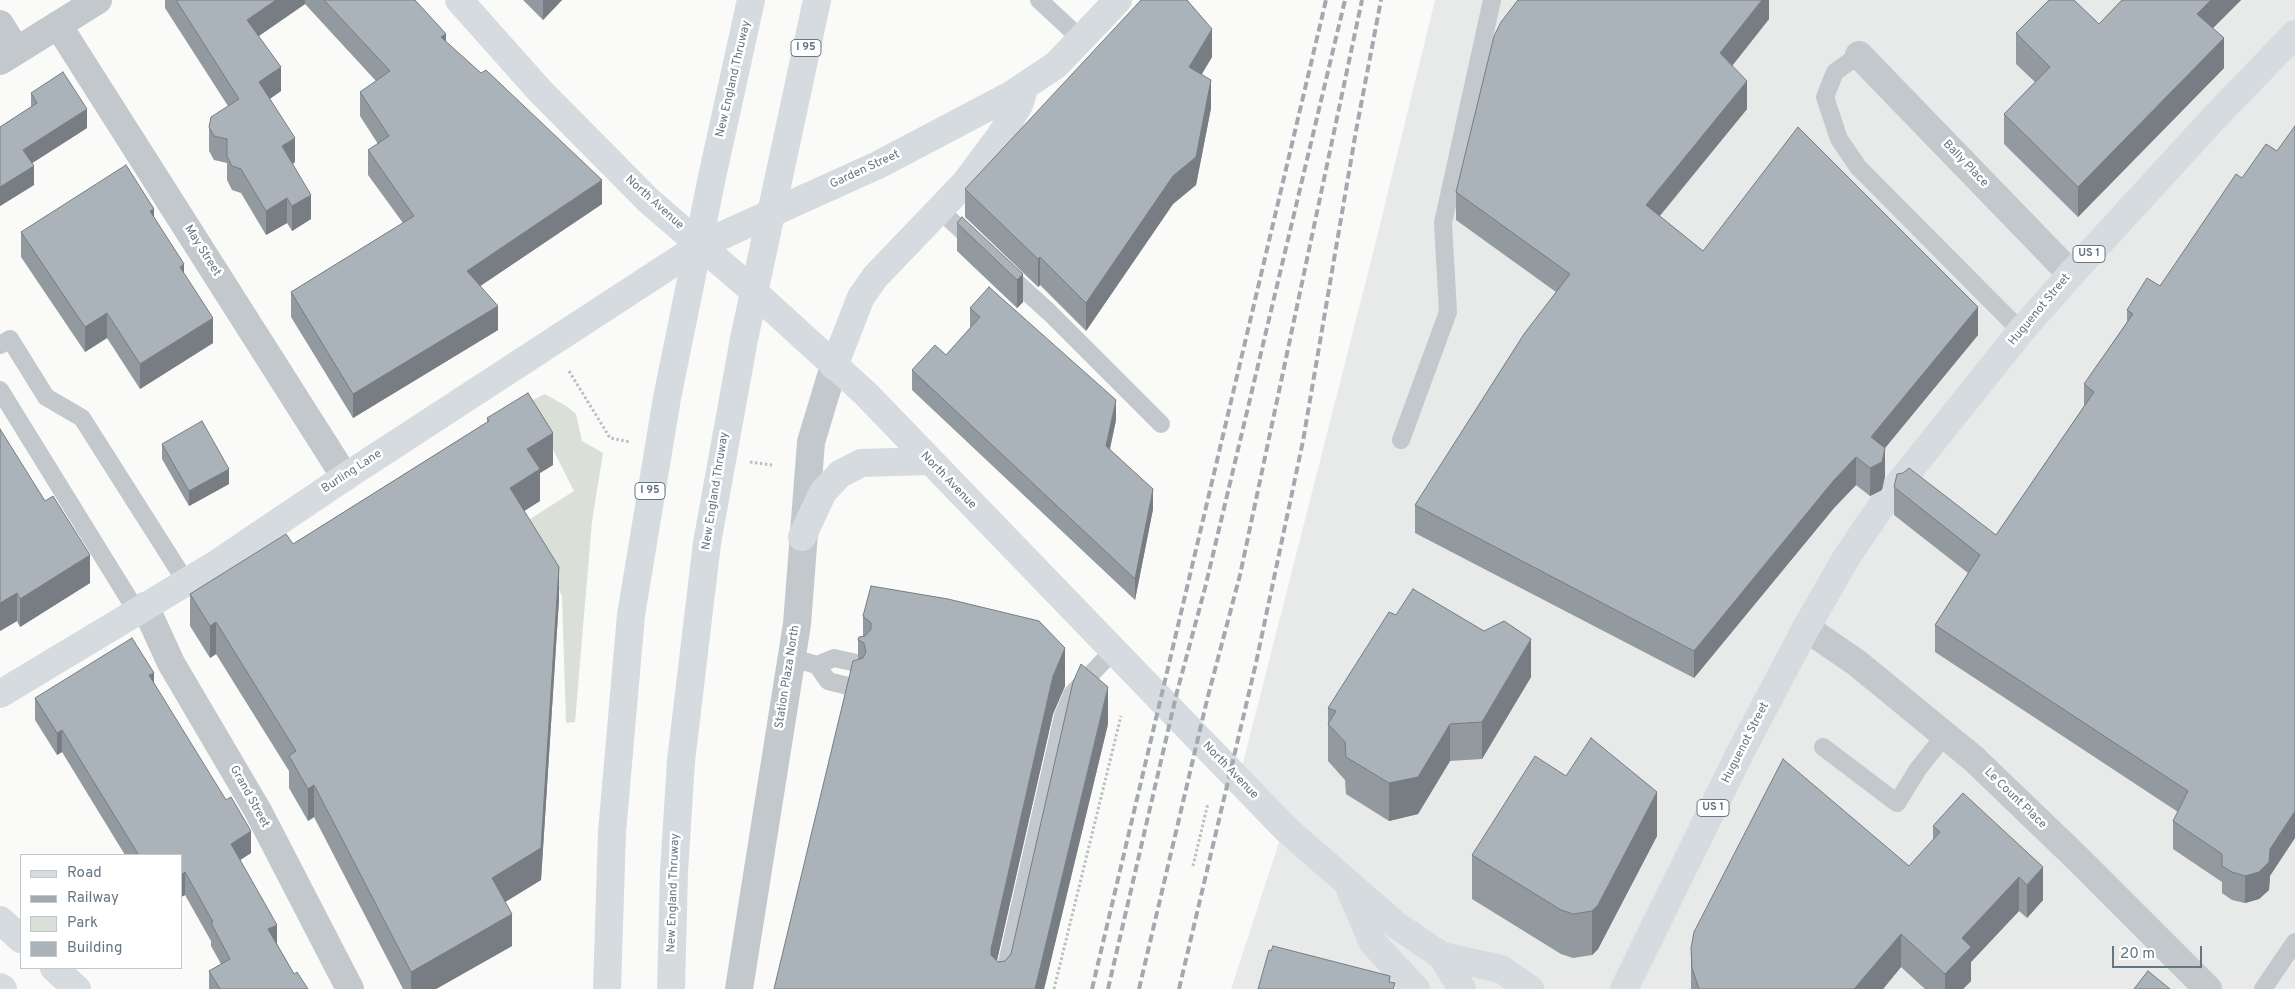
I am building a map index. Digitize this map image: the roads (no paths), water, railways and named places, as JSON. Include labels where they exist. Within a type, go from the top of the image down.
[{"type":"main road","name":"North Avenue","points":[[459,0],[540,91],[649,201],[701,245],[866,394],[1273,816],[1348,885],[1396,925],[1442,956],[1501,969],[1530,989]]},
{"type":"main road","name":"New England Thruway","points":[[607,989],[612,832],[631,615],[667,398],[712,177],[751,0]]},
{"type":"main road","name":"New England Thruway","points":[[671,989],[674,872],[681,761],[707,543],[744,339],[817,0]]},
{"type":"main road","name":"Garden Street","points":[[701,245],[878,165],[1025,86],[1056,65],[1082,40],[1118,0]]},
{"type":"main road","name":"Huguenot Street","points":[[1624,989],[1740,753],[1806,628],[1846,558],[1890,496],[2070,274],[2214,118],[2295,34]]},
{"type":"main road","points":[[834,366],[865,290],[875,277],[941,211],[965,183],[1000,136],[1019,105],[1025,86]]},
{"type":"main road","name":"Burling Lane","points":[[0,694],[186,582],[701,245]]},
{"type":"main road","points":[[802,537],[823,492],[840,474],[861,463],[929,461]]},
{"type":"main road","points":[[1348,885],[1373,943],[1416,989]]},
{"type":"main road","points":[[0,920],[20,938]]},
{"type":"main road","name":"North Avenue","points":[[1442,956],[1462,989]]},
{"type":"main road","points":[[55,969],[77,989]]},
{"type":"street","points":[[0,24],[8,56],[98,0]]},
{"type":"street","name":"May Street","points":[[58,25],[345,477]]},
{"type":"street","name":"Bally Place","points":[[1859,55],[2070,274]]},
{"type":"street","name":"Station Plaza North","points":[[739,989],[804,661],[796,624],[811,442],[834,366]]},
{"type":"street","name":"Grand Street","points":[[141,609],[258,811],[350,989]]},
{"type":"street","name":"Le Count Place","points":[[1806,628],[1857,663],[1974,759],[2077,858],[2208,989]]},
{"type":"lane","points":[[1038,0],[1082,40]]},
{"type":"lane","points":[[1401,440],[1448,312],[1442,223],[1492,0]]},
{"type":"lane","points":[[1859,55],[1835,72],[1825,98],[1839,139],[1858,167],[2022,331]]},
{"type":"lane","points":[[941,211],[1050,313],[1161,424]]},
{"type":"lane","points":[[5,342],[46,397],[82,418],[186,582]]},
{"type":"lane","points":[[0,390],[141,609]]},
{"type":"lane","points":[[1001,989],[1063,716],[1072,694],[1114,650]]},
{"type":"lane","points":[[804,661],[834,658],[861,664]]},
{"type":"lane","points":[[804,661],[828,681],[856,688]]},
{"type":"lane","points":[[1823,747],[1897,802],[1918,769],[1945,735]]},
{"type":"lane","points":[[2263,989],[2295,942]]},
{"type":"railway","points":[[1092,989],[1326,0]]},
{"type":"railway","points":[[1108,989],[1177,692],[1205,588],[1345,0]]},
{"type":"railway","points":[[1139,989],[1207,700],[1240,575],[1362,0]]},
{"type":"railway","points":[[1179,989],[1256,663],[1303,441],[1356,131],[1381,0]]}]
